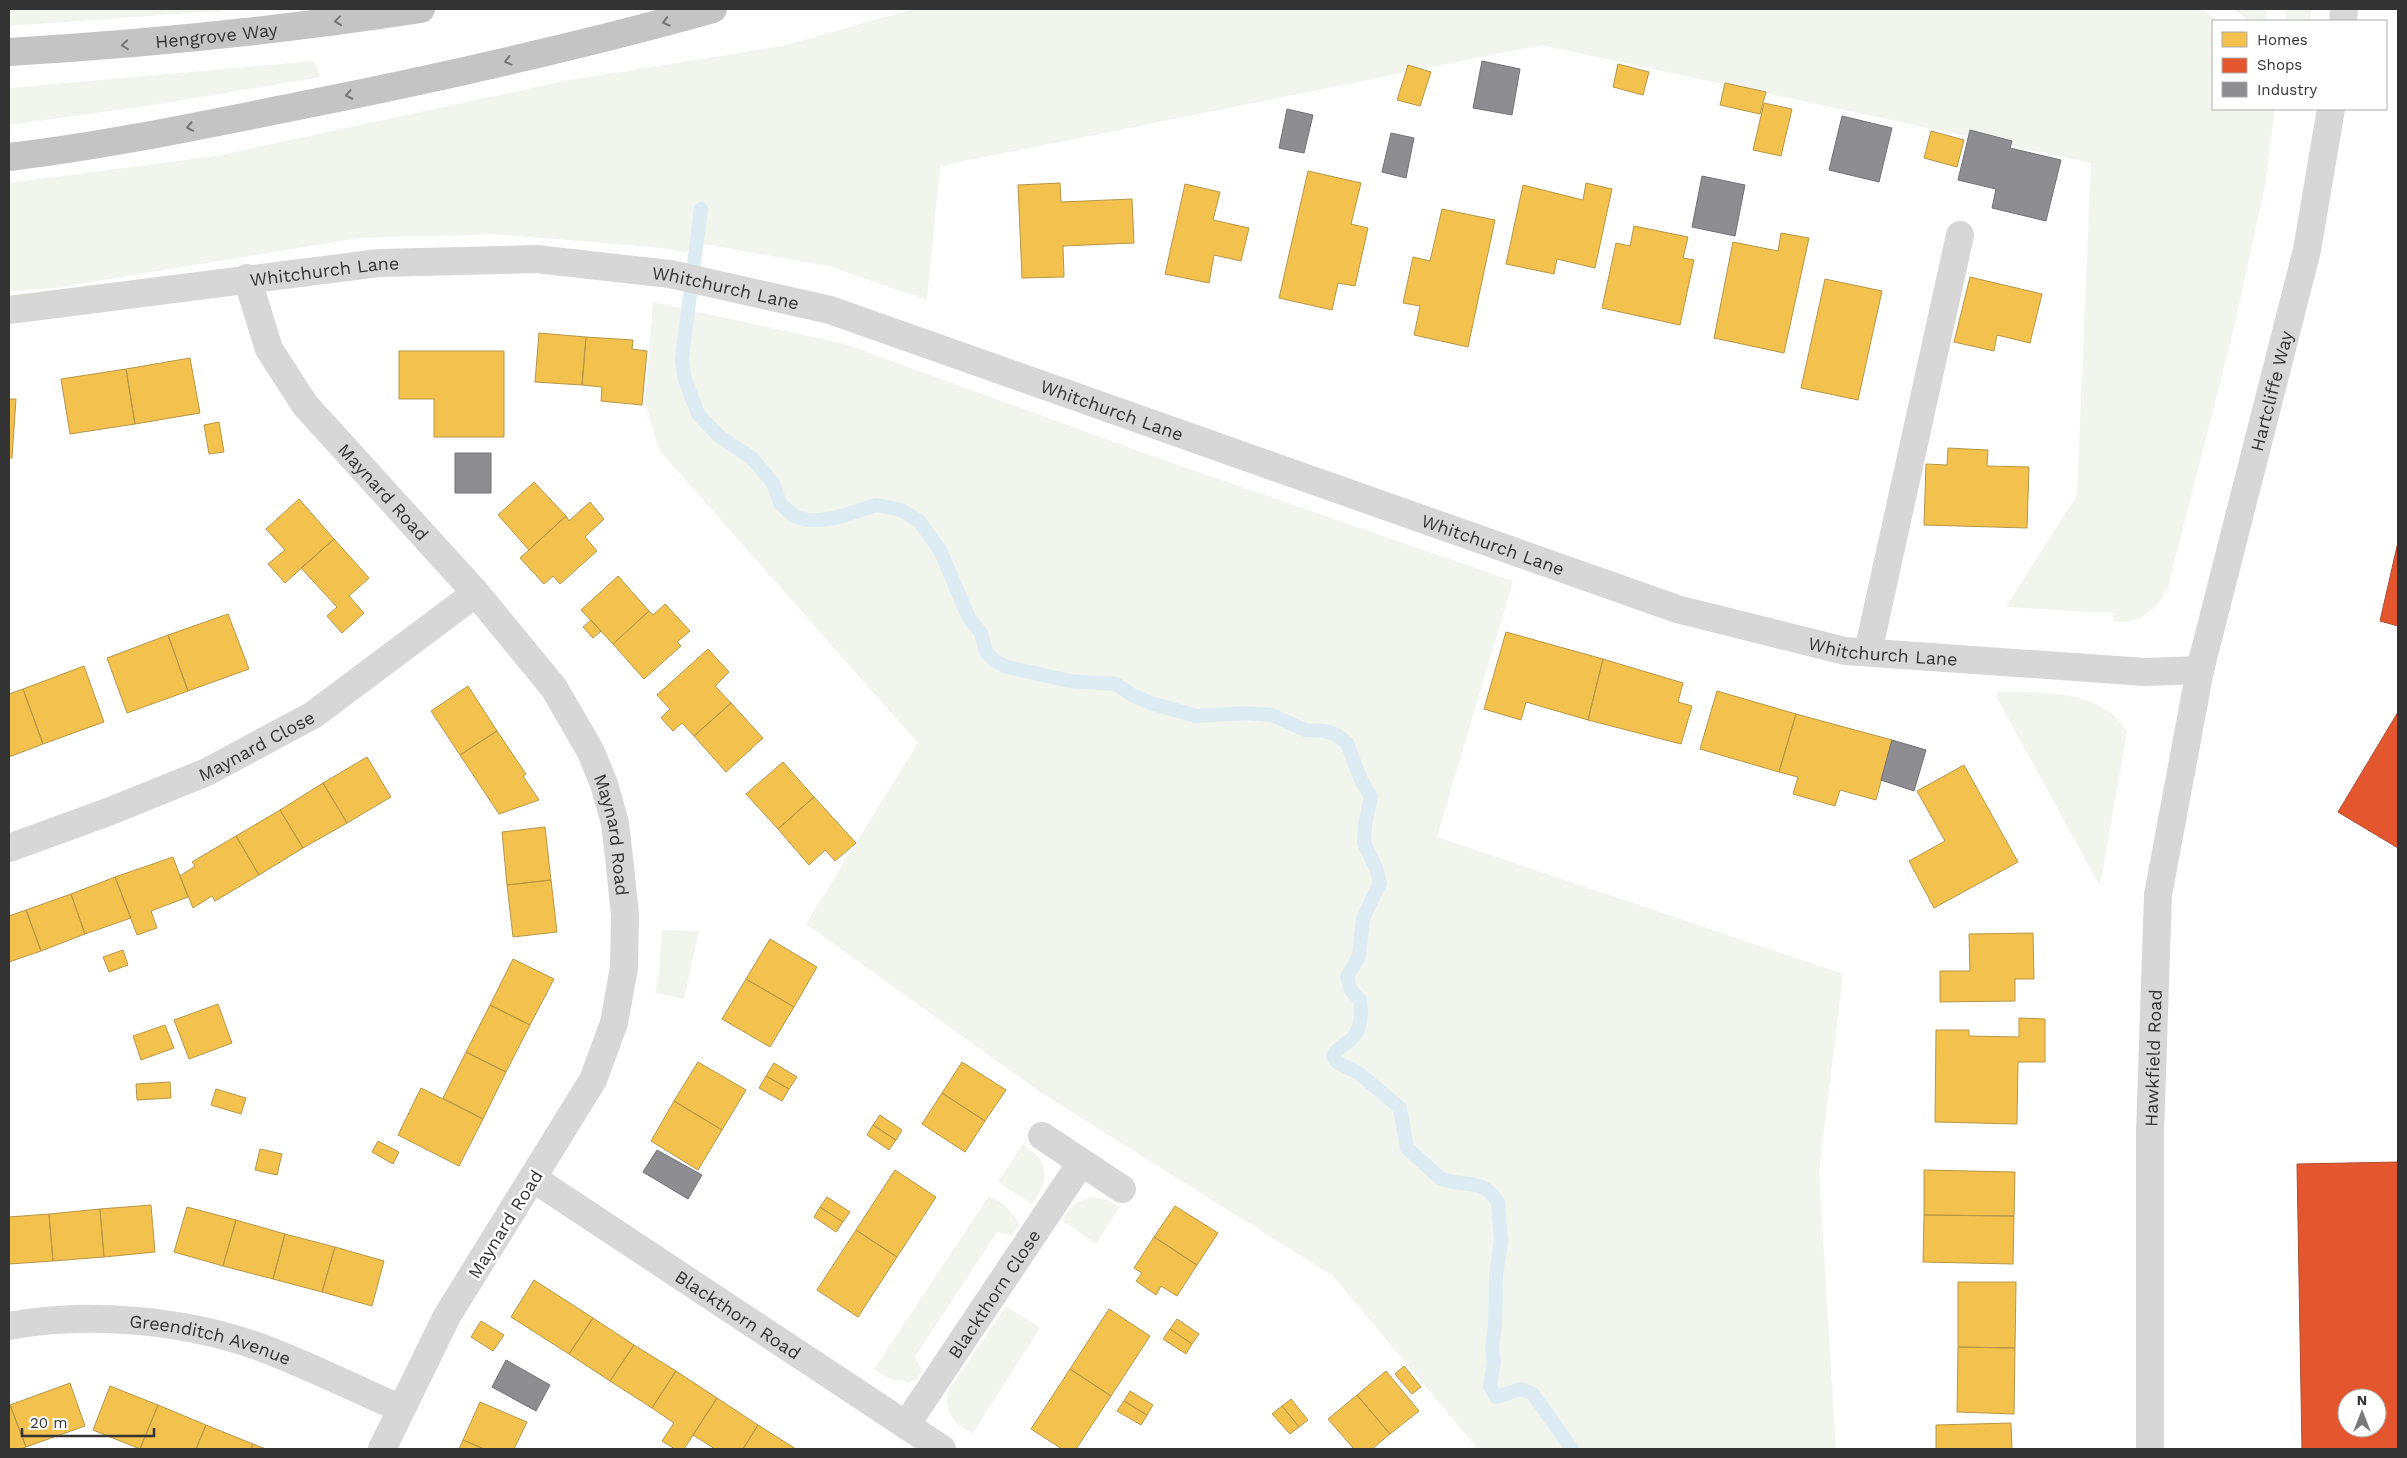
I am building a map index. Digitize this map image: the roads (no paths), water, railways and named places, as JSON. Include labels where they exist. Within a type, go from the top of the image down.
[{"type":"highway","name":"Hengrove Way","points":[[9,52],[120,45],[235,34],[421,9]]},
{"type":"highway","points":[[9,157],[78,149],[435,78],[661,24],[713,9]]},
{"type":"street","name":"Hartcliffe Way","points":[[2200,670],[2307,250],[2331,110]]},
{"type":"street","points":[[1868,652],[1960,235]]},
{"type":"street","name":"Whitchurch Lane","points":[[9,310],[247,278],[379,263],[536,259],[678,275],[830,310],[1677,609],[1845,651],[2145,672],[2200,670]]},
{"type":"street","name":"Maynard Road","points":[[247,278],[269,349],[305,405],[476,592],[554,688],[591,752],[615,823],[625,915],[624,968],[614,1023],[593,1080],[534,1179],[447,1316],[400,1408],[382,1449]]},
{"type":"street","name":"Maynard Close","points":[[9,848],[108,812],[207,772],[312,715],[476,592]]},
{"type":"street","name":"Hawkfield Road","points":[[2150,1449],[2150,1132],[2158,895],[2200,670]]},
{"type":"street","points":[[1042,1136],[1122,1190]]},
{"type":"street","name":"Blackthorn Close","points":[[906,1425],[1081,1163]]},
{"type":"street","name":"Blackthorn Road","points":[[534,1179],[942,1449]]},
{"type":"street","name":"Greenditch Avenue","points":[[9,1326],[95,1319],[134,1321],[212,1334],[257,1346],[400,1408]]},
{"type":"waterway","points":[[701,209],[682,358],[684,377],[698,414],[719,436],[752,458],[773,483],[780,503],[794,516],[807,520],[820,520],[839,517],[876,505],[901,510],[919,521],[940,550],[969,618],[981,633],[986,652],[995,661],[1007,667],[1070,681],[1116,684],[1132,695],[1151,703],[1196,716],[1245,713],[1272,715],[1305,730],[1325,731],[1337,735],[1347,743],[1361,780],[1371,797],[1365,825],[1364,843],[1376,868],[1380,883],[1363,918],[1359,956],[1347,977],[1351,990],[1360,1000],[1360,1024],[1354,1036],[1337,1050],[1333,1056],[1337,1062],[1360,1074],[1400,1108],[1407,1148],[1440,1178],[1486,1189],[1498,1203],[1501,1241],[1496,1275],[1495,1325],[1492,1349],[1494,1361],[1490,1386],[1496,1397],[1521,1389],[1533,1394],[1572,1449]]}]
